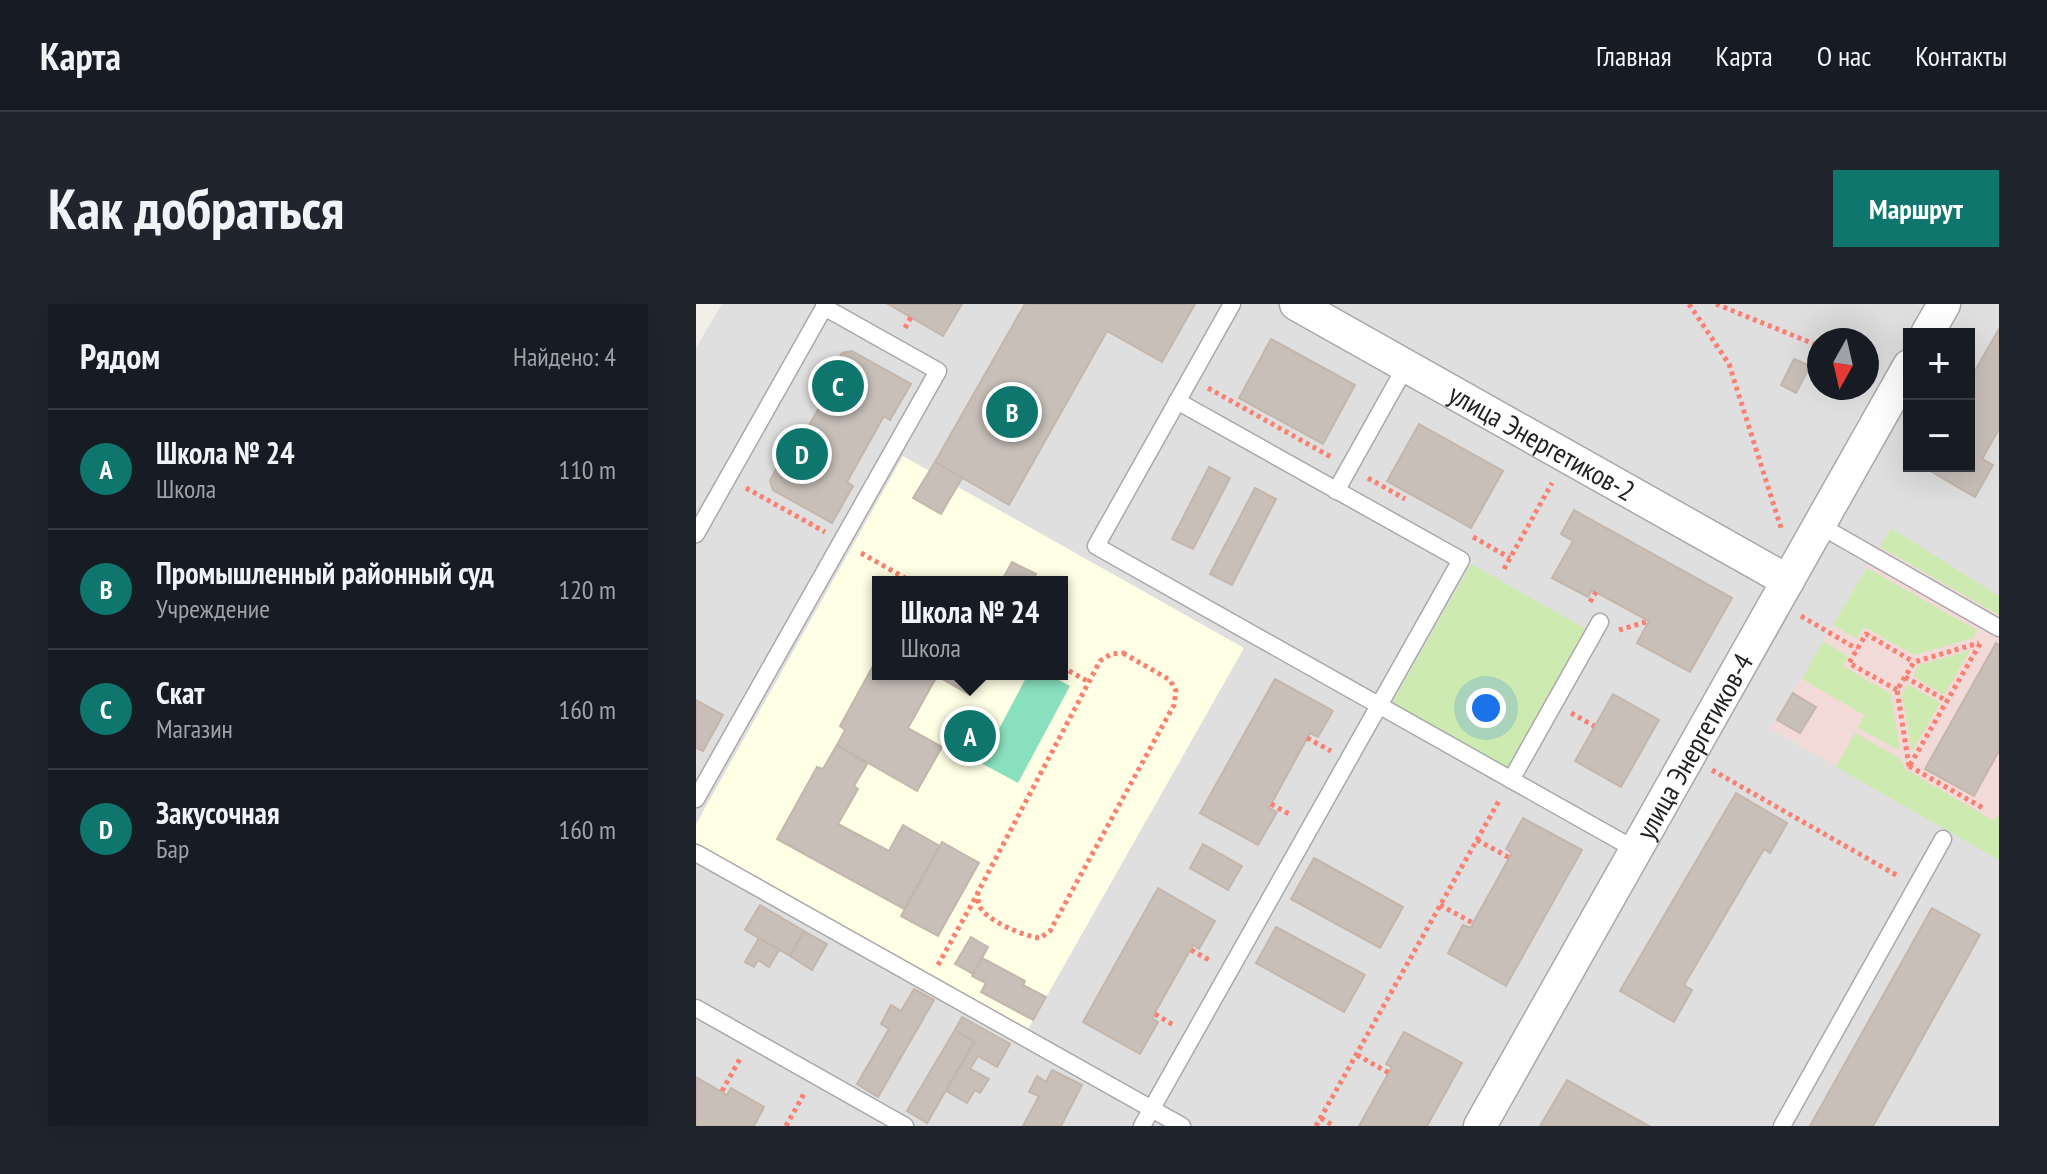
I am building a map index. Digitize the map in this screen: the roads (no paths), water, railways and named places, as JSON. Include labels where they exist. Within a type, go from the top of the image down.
[{"type":"street","name":"улица Энергетиков-2","points":[[1296,304],[1567,457],[1782,591]]},
{"type":"street","points":[[1930,328],[1944,304]]},
{"type":"street","name":"улица Энергетиков-4","points":[[1488,1123],[1636,850],[1903,377]]},
{"type":"lane","points":[[1232,304],[1096,546],[1636,850]]},
{"type":"lane","points":[[696,534],[825,306],[938,371],[696,799]]},
{"type":"lane","points":[[1336,491],[1406,366]]},
{"type":"lane","points":[[1142,1126],[1461,560],[1177,401]]},
{"type":"lane","points":[[1819,525],[1995,626]]},
{"type":"lane","points":[[1511,780],[1600,622]]},
{"type":"lane","points":[[1782,1126],[1943,839]]},
{"type":"lane","points":[[696,853],[1182,1126]]},
{"type":"lane","points":[[696,1008],[905,1126]]},
{"type":"place","name":"Скат","points":[[838,386]]},
{"type":"place","name":"Промышленный районный суд","points":[[1012,412]]},
{"type":"place","name":"Закусочная","points":[[802,454]]},
{"type":"place","name":"Школа № 24","points":[[970,736]]}]
